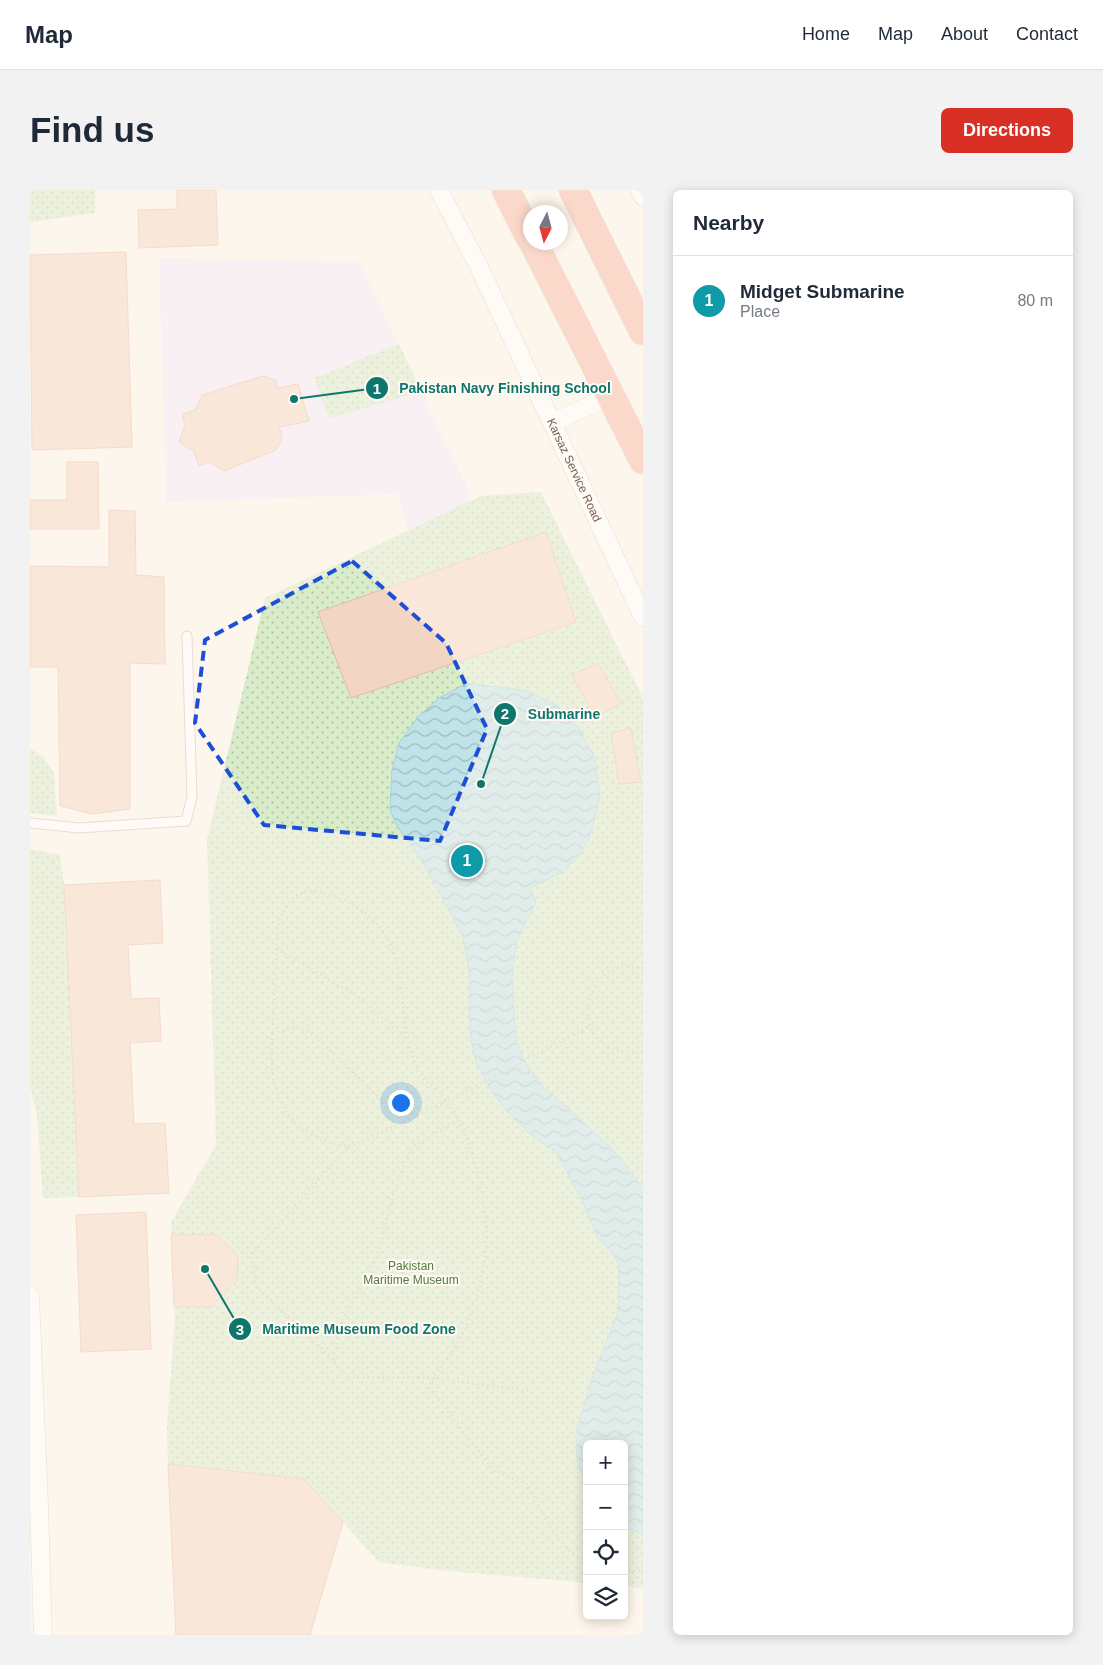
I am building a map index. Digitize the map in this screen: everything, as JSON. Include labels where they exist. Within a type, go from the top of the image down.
[{"type":"highway","points":[[506,190],[523,224]]},
{"type":"highway","points":[[573,190],[643,331]]},
{"type":"highway","points":[[537,250],[643,460]]},
{"type":"street","name":"Karsaz Service Road","points":[[440,190],[478,265],[643,617]]},
{"type":"street","points":[[640,190],[643,197]]},
{"type":"street","points":[[552,423],[610,396]]},
{"type":"street","points":[[30,1296],[40,1504],[42,1635]]},
{"type":"lane","points":[[30,823],[79,828],[186,821],[192,796],[187,636]]},
{"type":"path","points":[[349,1146],[331,1143],[301,1128],[292,1119],[279,1097],[273,1073],[271,1048],[274,1033],[277,929],[281,914],[297,894],[310,891],[329,895],[353,905],[382,928],[394,950],[407,1040],[419,1073],[447,1101],[458,1119],[478,1171],[484,1207],[486,1244],[478,1289],[467,1323],[454,1350],[432,1378],[429,1387],[494,1471],[526,1483],[552,1530],[571,1553],[583,1559]]},
{"type":"path","points":[[277,949],[362,999],[407,1040]]},
{"type":"path","points":[[643,968],[617,968],[604,974],[594,985],[589,998],[587,1012],[590,1026],[598,1039],[608,1048],[638,1054],[643,1052]]},
{"type":"path","points":[[530,1391],[432,1378],[348,1378],[333,1360],[255,1284],[255,1270],[250,1256],[349,1146],[447,1101],[590,1026]]},
{"type":"path","points":[[274,1033],[295,1027],[305,1029],[315,1036],[385,1103],[418,1115]]},
{"type":"path","points":[[333,1360],[342,1322],[377,1256],[393,1196],[410,1149],[458,1119]]},
{"type":"path","points":[[628,1571],[643,1571]]},
{"type":"highlighted area","points":[[352,561],[446,643],[487,729],[440,841],[264,825],[195,723],[205,640]]},
{"type":"shaded area","points":[[159,258],[358,261],[468,488],[469,502],[408,531],[399,494],[166,502]]},
{"type":"green space","points":[[30,190],[95,190],[95,213],[30,222]]},
{"type":"green space","points":[[399,344],[421,391],[329,419],[314,378]]},
{"type":"green space","name":"Pakistan Maritime Museum","points":[[541,492],[643,698],[643,1588],[628,1586],[628,1440],[583,1440],[583,1583],[438,1570],[379,1562],[304,1479],[168,1464],[167,1427],[175,1314],[171,1222],[216,1145],[207,840],[265,598],[481,496]]},
{"type":"green space","points":[[30,749],[44,757],[54,773],[57,816],[30,813]]},
{"type":"green space","points":[[30,849],[60,855],[64,885],[79,1197],[43,1198],[37,1116],[30,1086]]},
{"type":"water","points":[[467,683],[527,691],[558,706],[580,730],[595,758],[600,797],[589,839],[579,855],[562,872],[530,888],[536,902],[517,942],[512,979],[516,1040],[527,1066],[543,1087],[616,1153],[643,1188],[643,1534],[628,1528],[628,1440],[583,1440],[583,1477],[577,1461],[576,1434],[591,1381],[618,1312],[619,1266],[611,1251],[597,1236],[580,1196],[555,1151],[531,1135],[509,1114],[490,1089],[477,1065],[471,1040],[469,1012],[470,977],[463,937],[424,864],[397,826],[390,810],[392,770],[399,743],[417,718],[439,698]]},
{"type":"building","points":[[177,190],[216,190],[218,245],[139,248],[138,210],[177,209]]},
{"type":"building","points":[[126,252],[132,447],[32,450],[30,255]]},
{"type":"building","points":[[263,376],[275,380],[278,388],[298,384],[309,421],[279,427],[282,434],[281,441],[276,450],[224,471],[209,462],[199,466],[194,452],[179,442],[185,425],[182,414],[195,410],[202,395]]},
{"type":"building","points":[[67,462],[98,462],[99,529],[30,529],[30,500],[67,500]]},
{"type":"building","points":[[109,510],[135,511],[136,575],[164,577],[165,664],[130,663],[130,809],[92,814],[60,806],[58,667],[30,667],[30,566],[109,567]]},
{"type":"building","points":[[546,532],[576,622],[351,698],[318,612]]},
{"type":"building","points":[[598,663],[621,703],[595,717],[572,675]]},
{"type":"building","points":[[631,728],[641,782],[619,784],[611,733]]},
{"type":"building","points":[[160,880],[163,943],[128,945],[131,999],[159,998],[161,1041],[130,1043],[134,1124],[165,1123],[169,1193],[79,1197],[64,885]]},
{"type":"building","points":[[146,1212],[151,1349],[81,1352],[76,1215]]},
{"type":"building","points":[[216,1234],[238,1256],[237,1281],[211,1307],[174,1307],[171,1235]]},
{"type":"building","points":[[168,1464],[304,1479],[343,1522],[310,1635],[176,1635]]},
{"type":"place","name":"Pakistan Navy Finishing School","points":[[294,399]]},
{"type":"place","name":"Submarine","points":[[481,784]]},
{"type":"place","name":"Midget Submarine","points":[[467,861]]},
{"type":"place","name":"Maritime Museum Food Zone","points":[[205,1269]]}]
